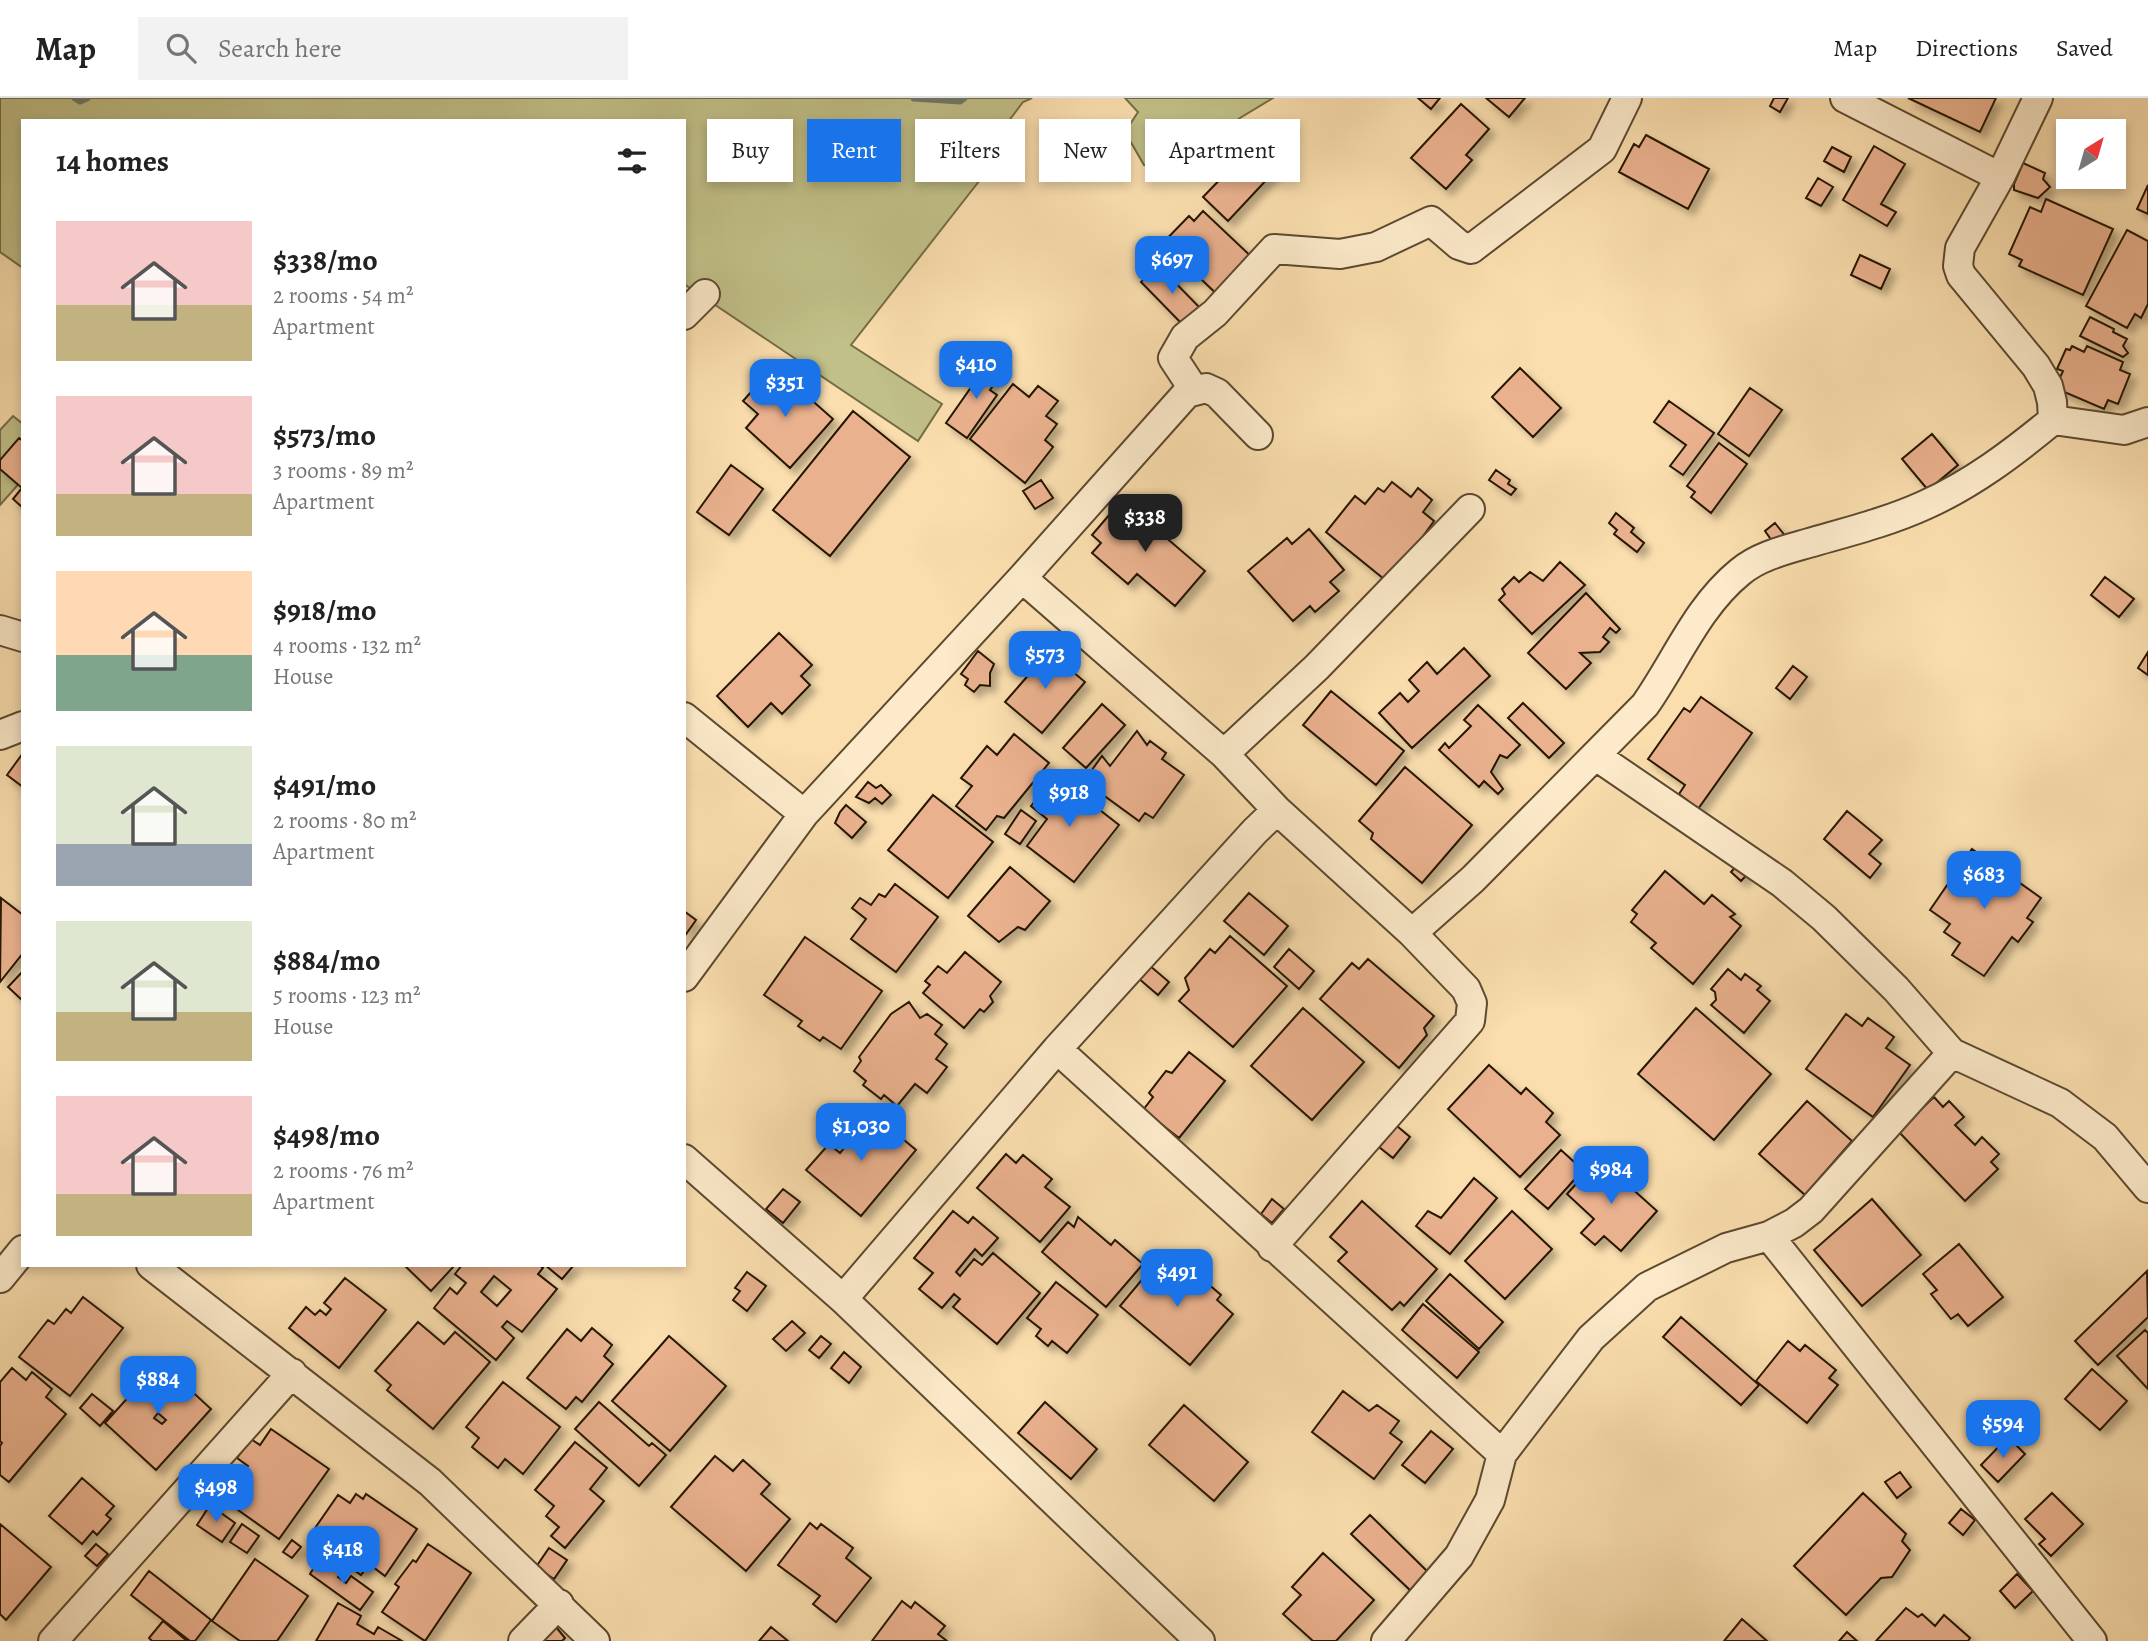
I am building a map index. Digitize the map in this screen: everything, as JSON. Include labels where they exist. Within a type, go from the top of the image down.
[{"type":"street","points":[[1194,390],[1173,358],[1185,337],[1215,313],[1274,248],[1340,254],[1376,247],[1431,221],[1459,245],[1471,249],[1602,149],[1627,98]]},
{"type":"street","points":[[1845,98],[2000,177]]},
{"type":"street","points":[[2038,98],[2000,177],[1960,248],[1958,266],[1961,275],[2036,366],[2048,386],[2053,420]]},
{"type":"street","points":[[686,313],[705,294]]},
{"type":"street","points":[[686,974],[804,814],[1022,578],[1187,393],[1206,388],[1217,393],[1258,435]]},
{"type":"street","points":[[1412,933],[1473,879],[1645,705],[1667,674],[1692,628],[1719,592],[1742,570],[1770,555],[1924,506],[1983,474],[2053,420],[2124,429],[2148,422]]},
{"type":"street","points":[[1224,754],[1317,667],[1470,509]]},
{"type":"street","points":[[1022,578],[1224,754],[1277,810],[1412,933],[1466,989],[1472,1003],[1471,1021],[1272,1247]]},
{"type":"street","points":[[0,630],[21,636]]},
{"type":"street","points":[[686,719],[804,814]]},
{"type":"street","points":[[0,735],[21,727]]},
{"type":"street","points":[[1597,755],[1782,883],[1824,918],[1896,989],[1952,1053],[2060,1103],[2105,1137],[2148,1188]]},
{"type":"street","points":[[843,1299],[1057,1049],[1277,810]]},
{"type":"street","points":[[1057,1049],[1502,1454]]},
{"type":"street","points":[[1386,1641],[1459,1556],[1490,1500],[1502,1454],[1591,1338],[1647,1287],[1726,1248],[1769,1236],[1794,1223],[1811,1209],[1952,1053]]},
{"type":"street","points":[[686,1161],[843,1299],[1200,1641]]},
{"type":"street","points":[[1769,1236],[2092,1641]]},
{"type":"street","points":[[0,1278],[21,1252]]},
{"type":"street","points":[[154,1267],[430,1482],[595,1641]]},
{"type":"street","points":[[53,1641],[292,1373]]},
{"type":"street","points":[[523,1641],[559,1604]]},
{"type":"shaded area","points":[[0,98],[1032,98],[1023,102],[1010,119],[915,119],[915,182],[978,182],[851,345],[942,404],[918,441],[686,285],[686,119],[21,119],[21,267],[0,252]]},
{"type":"shaded area","points":[[1125,98],[1273,98],[1239,119],[1145,119],[1145,165],[1131,142],[1131,123],[1138,112]]},
{"type":"shaded area","points":[[13,416],[21,422],[21,481],[0,505],[0,430]]},
{"type":"building","points":[[1418,98],[1440,98],[1431,109]]},
{"type":"building","points":[[1486,98],[1525,98],[1509,117]]},
{"type":"building","points":[[1774,98],[1788,98],[1780,112],[1770,106]]},
{"type":"building","points":[[1908,98],[1996,98],[1980,132]]},
{"type":"building","points":[[1461,104],[1489,129],[1466,155],[1472,160],[1446,189],[1411,158]]},
{"type":"building","points":[[1646,135],[1709,169],[1688,209],[1619,172],[1634,144],[1639,147]]},
{"type":"building","points":[[1874,146],[1905,164],[1881,204],[1896,212],[1887,226],[1843,200]]},
{"type":"building","points":[[1832,147],[1851,157],[1844,172],[1824,161]]},
{"type":"building","points":[[2023,163],[2045,173],[2043,179],[2050,187],[2038,198],[2014,190]]},
{"type":"building","points":[[1818,178],[1833,187],[1821,206],[1806,198]]},
{"type":"building","points":[[1218,182],[1264,182],[1228,221],[1203,197]]},
{"type":"building","points":[[2148,185],[2148,214],[2137,209]]},
{"type":"building","points":[[2046,199],[2113,229],[2083,295],[2019,266],[2022,260],[2009,254],[2030,207],[2041,212]]},
{"type":"building","points":[[1203,211],[1257,262],[1222,299],[1183,262],[1175,270],[1155,251],[1189,216],[1194,221]]},
{"type":"building","points":[[2127,230],[2148,241],[2148,304],[2141,318],[2135,314],[2127,328],[2086,306]]},
{"type":"building","points":[[1860,255],[1890,269],[1881,289],[1851,275]]},
{"type":"building","points":[[1158,265],[1202,310],[1185,327],[1141,282]]},
{"type":"building","points":[[2090,317],[2127,339],[2123,346],[2128,353],[2123,357],[2080,336]]},
{"type":"building","points":[[2072,346],[2084,352],[2087,346],[2123,362],[2120,370],[2130,374],[2118,404],[2108,400],[2104,409],[2055,388],[2063,371],[2057,369],[2066,349],[2070,350]]},
{"type":"building","points":[[991,359],[1005,369],[990,390],[997,395],[967,438],[946,423]]},
{"type":"building","points":[[1520,368],[1561,408],[1533,437],[1492,397]]},
{"type":"building","points":[[780,372],[833,419],[790,468],[746,428],[758,414],[743,401],[760,382],[766,387]]},
{"type":"building","points":[[1013,384],[1029,397],[1038,386],[1058,401],[1046,416],[1057,424],[1045,440],[1053,447],[1025,483],[970,439]]},
{"type":"building","points":[[1750,388],[1782,410],[1749,456],[1718,434]]},
{"type":"building","points":[[1669,401],[1714,433],[1683,475],[1670,466],[1686,445],[1654,422]]},
{"type":"building","points":[[853,411],[910,457],[830,556],[773,510]]},
{"type":"building","points":[[1932,434],[1958,465],[1928,490],[1902,459]]},
{"type":"building","points":[[19,438],[21,440],[21,487],[0,469],[0,460]]},
{"type":"building","points":[[1719,443],[1747,464],[1711,513],[1691,497],[1695,492],[1687,486]]},
{"type":"building","points":[[731,465],[763,489],[729,535],[697,512]]},
{"type":"building","points":[[1496,470],[1510,480],[1508,484],[1516,489],[1511,495],[1489,480]]},
{"type":"building","points":[[1041,480],[1053,498],[1035,509],[1023,491]]},
{"type":"building","points":[[1392,482],[1411,497],[1418,488],[1432,500],[1423,512],[1434,521],[1389,583],[1326,532],[1355,496],[1365,504],[1378,488],[1384,492]]},
{"type":"building","points":[[21,489],[21,506],[13,499]]},
{"type":"building","points":[[1122,500],[1205,571],[1175,606],[1137,574],[1128,584],[1092,553],[1101,543],[1092,535]]},
{"type":"building","points":[[1616,513],[1634,528],[1631,532],[1644,543],[1637,552],[1614,534],[1617,530],[1609,523]]},
{"type":"building","points":[[1775,523],[1786,537],[1775,545],[1765,531]]},
{"type":"building","points":[[1309,529],[1344,570],[1330,582],[1339,591],[1315,612],[1310,606],[1293,621],[1248,571],[1287,538],[1292,544]]},
{"type":"building","points":[[1560,562],[1585,585],[1532,634],[1499,600],[1505,594],[1502,589],[1514,577],[1519,582],[1530,572],[1543,581]]},
{"type":"building","points":[[2105,577],[2134,599],[2119,617],[2091,595]]},
{"type":"building","points":[[1586,593],[1620,629],[1616,633],[1610,628],[1603,637],[1609,642],[1600,652],[1580,653],[1591,663],[1566,689],[1528,653]]},
{"type":"building","points":[[779,633],[812,665],[801,676],[810,685],[782,714],[771,703],[748,727],[717,696]]},
{"type":"building","points":[[1464,648],[1490,676],[1412,748],[1379,713],[1400,693],[1408,702],[1419,691],[1409,680],[1427,662],[1437,674]]},
{"type":"building","points":[[1046,649],[1085,682],[1042,733],[1005,702],[1032,671],[1026,666],[1032,660],[1035,663]]},
{"type":"building","points":[[978,651],[994,664],[990,673],[990,686],[980,685],[974,692],[965,685],[968,679],[961,674]]},
{"type":"building","points":[[2148,652],[2148,675],[2138,668]]},
{"type":"building","points":[[1793,666],[1807,677],[1790,699],[1776,688]]},
{"type":"building","points":[[1331,691],[1404,751],[1376,785],[1303,725]]},
{"type":"building","points":[[1701,697],[1752,733],[1698,809],[1679,794],[1685,785],[1648,759],[1684,708],[1690,712]]},
{"type":"building","points":[[1523,703],[1564,743],[1549,758],[1508,718]]},
{"type":"building","points":[[1102,704],[1125,725],[1086,768],[1063,748]]},
{"type":"building","points":[[1478,705],[1520,745],[1507,758],[1500,755],[1491,772],[1503,789],[1498,794],[1484,781],[1479,787],[1439,750],[1445,743],[1449,748],[1471,726],[1464,720]]},
{"type":"building","points":[[1137,731],[1147,745],[1150,741],[1166,753],[1162,759],[1184,775],[1153,818],[1145,813],[1139,821],[1084,781],[1102,756],[1110,766]]},
{"type":"building","points":[[1014,734],[1049,763],[1004,818],[997,816],[986,830],[956,806],[972,786],[961,778],[987,746],[997,755]]},
{"type":"building","points":[[21,756],[21,786],[7,775]]},
{"type":"building","points":[[1405,767],[1472,825],[1422,883],[1371,839],[1373,833],[1359,821]]},
{"type":"building","points":[[1055,775],[1119,825],[1074,882],[1027,846],[1047,819],[1031,806]]},
{"type":"building","points":[[868,782],[876,788],[881,785],[891,795],[882,804],[875,798],[869,803],[856,797]]},
{"type":"building","points":[[933,795],[993,842],[948,898],[888,850]]},
{"type":"building","points":[[846,805],[866,822],[852,838],[835,823]]},
{"type":"building","points":[[1021,810],[1036,821],[1020,844],[1005,834]]},
{"type":"building","points":[[1847,811],[1882,840],[1869,854],[1881,864],[1870,878],[1824,839]]},
{"type":"building","points":[[1972,849],[2041,898],[2027,918],[2033,922],[2018,942],[2012,937],[1984,976],[1952,955],[1960,943],[1944,932],[1950,924],[1930,910]]},
{"type":"building","points":[[1742,860],[1752,869],[1741,881],[1731,872]]},
{"type":"building","points":[[1010,867],[1050,901],[1025,930],[1018,927],[999,942],[968,916]]},
{"type":"building","points":[[1665,871],[1704,904],[1712,895],[1735,914],[1730,917],[1741,926],[1693,984],[1651,948],[1656,943],[1631,922],[1637,914],[1632,910]]},
{"type":"building","points":[[895,884],[938,917],[896,972],[851,939],[866,919],[852,908],[860,898],[871,905],[879,894],[885,897]]},
{"type":"building","points":[[1249,893],[1288,926],[1264,955],[1224,921]]},
{"type":"building","points":[[1,898],[21,913],[21,956],[0,982]]},
{"type":"building","points":[[686,912],[696,920],[686,934]]},
{"type":"building","points":[[1230,936],[1287,986],[1233,1047],[1179,1001],[1189,990],[1185,978],[1210,949],[1215,953]]},
{"type":"building","points":[[805,937],[882,991],[841,1049],[823,1037],[820,1041],[798,1026],[802,1021],[764,995]]},
{"type":"building","points":[[1289,949],[1314,971],[1299,989],[1274,967]]},
{"type":"building","points":[[965,952],[1001,982],[990,996],[993,1002],[984,1012],[980,1009],[964,1028],[923,993],[930,985],[925,981],[938,966],[947,973]]},
{"type":"building","points":[[1368,959],[1434,1016],[1424,1028],[1427,1035],[1399,1068],[1320,999],[1352,963],[1359,969]]},
{"type":"building","points":[[1149,965],[1169,982],[1158,995],[1138,978]]},
{"type":"building","points":[[1728,969],[1741,980],[1745,974],[1761,986],[1757,990],[1770,1001],[1744,1033],[1711,1005],[1716,1000],[1715,992],[1711,989]]},
{"type":"building","points":[[21,973],[21,999],[8,987]]},
{"type":"building","points":[[909,1002],[920,1018],[927,1014],[942,1025],[935,1034],[947,1044],[936,1059],[947,1067],[927,1093],[915,1084],[897,1106],[884,1095],[881,1099],[863,1085],[866,1081],[854,1071],[861,1061],[859,1057],[891,1014]]},
{"type":"building","points":[[1303,1008],[1364,1062],[1312,1120],[1251,1066]]},
{"type":"building","points":[[1696,1008],[1771,1074],[1714,1140],[1638,1074]]},
{"type":"building","points":[[1846,1014],[1862,1026],[1868,1018],[1894,1037],[1886,1048],[1910,1065],[1873,1117],[1806,1069]]},
{"type":"building","points":[[1189,1052],[1225,1081],[1179,1138],[1143,1110],[1153,1097],[1149,1093],[1166,1071],[1172,1073]]},
{"type":"building","points":[[1489,1065],[1521,1094],[1526,1088],[1553,1113],[1546,1122],[1560,1135],[1520,1177],[1448,1109]]},
{"type":"building","points":[[1934,1097],[1943,1107],[1949,1101],[1964,1117],[1955,1125],[1975,1145],[1982,1137],[1999,1154],[1991,1162],[1998,1169],[1965,1201],[1898,1131]]},
{"type":"building","points":[[1807,1101],[1852,1141],[1805,1195],[1759,1154]]},
{"type":"building","points":[[850,1112],[878,1135],[886,1125],[916,1150],[861,1216],[806,1170],[829,1144],[840,1153],[849,1142],[834,1130]]},
{"type":"building","points":[[1397,1126],[1410,1137],[1393,1158],[1379,1147]]},
{"type":"building","points":[[1561,1150],[1583,1170],[1548,1209],[1525,1189]]},
{"type":"building","points":[[1006,1154],[1016,1163],[1023,1155],[1052,1179],[1045,1187],[1070,1207],[1040,1242],[977,1188]]},
{"type":"building","points":[[1599,1159],[1657,1211],[1621,1251],[1604,1236],[1595,1245],[1581,1233],[1594,1219],[1567,1194]]},
{"type":"building","points":[[1474,1178],[1497,1198],[1450,1254],[1416,1226],[1428,1211],[1441,1218]]},
{"type":"building","points":[[783,1189],[800,1202],[783,1223],[766,1209]]},
{"type":"building","points":[[1272,1199],[1284,1209],[1272,1223],[1261,1214]]},
{"type":"building","points":[[1872,1199],[1921,1255],[1862,1306],[1814,1250]]},
{"type":"building","points":[[1362,1201],[1437,1269],[1404,1306],[1400,1302],[1392,1310],[1338,1261],[1347,1252],[1330,1237]]},
{"type":"building","points":[[953,1211],[968,1223],[973,1217],[998,1238],[982,1256],[975,1249],[956,1272],[960,1276],[974,1259],[982,1265],[993,1253],[1040,1293],[997,1344],[953,1307],[960,1299],[954,1294],[942,1308],[919,1289],[933,1273],[914,1258]]},
{"type":"building","points":[[1512,1211],[1552,1249],[1505,1299],[1465,1261]]},
{"type":"building","points":[[1078,1217],[1111,1245],[1115,1240],[1143,1264],[1106,1307],[1042,1252],[1068,1222],[1074,1227]]},
{"type":"building","points":[[1959,1244],[2003,1297],[1968,1326],[1958,1314],[1951,1319],[1931,1294],[1937,1290],[1923,1274]]},
{"type":"building","points":[[1165,1252],[1187,1270],[1183,1274],[1195,1284],[1200,1277],[1221,1295],[1217,1300],[1233,1314],[1190,1365],[1120,1306]]},
{"type":"building","points":[[406,1267],[453,1267],[431,1291]]},
{"type":"building","points":[[460,1267],[542,1267],[538,1274],[557,1289],[522,1332],[507,1321],[502,1327],[514,1338],[496,1360],[434,1308],[450,1288],[457,1294],[466,1283],[455,1274]],"holes":[[[494,1276],[511,1290],[497,1306],[481,1292]]]},
{"type":"building","points":[[547,1267],[572,1267],[562,1279]]},
{"type":"building","points":[[2147,1271],[2148,1317],[2098,1365],[2075,1341]]},
{"type":"building","points":[[747,1272],[766,1286],[747,1311],[733,1300],[740,1291],[735,1288]]},
{"type":"building","points":[[1450,1274],[1503,1322],[1479,1349],[1426,1301]]},
{"type":"building","points":[[345,1278],[386,1310],[339,1368],[289,1328],[306,1307],[315,1315],[320,1310],[326,1315],[331,1309],[324,1303]]},
{"type":"building","points":[[1056,1282],[1098,1315],[1067,1353],[1052,1341],[1048,1346],[1036,1336],[1041,1329],[1027,1318]]},
{"type":"building","points":[[83,1297],[123,1328],[70,1396],[19,1357],[48,1320],[54,1324],[66,1309],[71,1313]]},
{"type":"building","points":[[1423,1304],[1479,1352],[1457,1378],[1402,1330]]},
{"type":"building","points":[[1681,1317],[1759,1385],[1741,1405],[1663,1337]]},
{"type":"building","points":[[792,1321],[805,1333],[786,1351],[773,1339]]},
{"type":"building","points":[[418,1322],[444,1344],[455,1332],[490,1362],[433,1429],[387,1390],[391,1385],[375,1371]]},
{"type":"building","points":[[592,1328],[612,1345],[604,1356],[613,1364],[582,1402],[576,1397],[566,1409],[527,1378],[567,1329],[581,1341]]},
{"type":"building","points":[[2145,1330],[2148,1333],[2148,1389],[2117,1356]]},
{"type":"building","points":[[669,1336],[726,1386],[670,1451],[612,1401]]},
{"type":"building","points":[[821,1336],[831,1344],[819,1358],[809,1350]]},
{"type":"building","points":[[1788,1341],[1800,1351],[1805,1345],[1836,1370],[1829,1378],[1838,1385],[1807,1423],[1756,1381]]},
{"type":"building","points":[[844,1352],[861,1367],[849,1383],[831,1368]]},
{"type":"building","points":[[160,1362],[211,1409],[156,1470],[105,1423]],"holes":[[[158,1413],[166,1420],[162,1424],[154,1418]]]},
{"type":"building","points":[[12,1368],[26,1380],[32,1372],[52,1389],[46,1397],[66,1414],[9,1482],[0,1475],[0,1382]]},
{"type":"building","points":[[2092,1369],[2127,1401],[2100,1430],[2065,1399]]},
{"type":"building","points":[[503,1382],[560,1427],[523,1474],[505,1459],[498,1468],[472,1447],[479,1438],[466,1427]]},
{"type":"building","points":[[1343,1391],[1369,1411],[1377,1405],[1399,1421],[1390,1433],[1402,1442],[1374,1479],[1312,1432]]},
{"type":"building","points":[[92,1394],[113,1411],[100,1426],[80,1408]]},
{"type":"building","points":[[599,1402],[649,1446],[652,1443],[666,1455],[639,1486],[575,1429]]},
{"type":"building","points":[[1045,1402],[1097,1449],[1071,1479],[1018,1433]]},
{"type":"building","points":[[1184,1405],[1248,1462],[1214,1501],[1149,1445]]},
{"type":"building","points":[[271,1429],[329,1469],[279,1539],[224,1500],[248,1466],[237,1458],[251,1439],[260,1445]]},
{"type":"building","points":[[1431,1431],[1453,1449],[1425,1483],[1402,1465]]},
{"type":"building","points":[[2008,1437],[2025,1454],[1998,1482],[1981,1465]]},
{"type":"building","points":[[575,1442],[607,1468],[590,1489],[604,1501],[565,1548],[551,1536],[559,1527],[546,1516],[554,1506],[535,1490]]},
{"type":"building","points":[[715,1456],[733,1471],[743,1460],[770,1484],[761,1494],[790,1519],[746,1571],[671,1507]]},
{"type":"building","points":[[1900,1472],[1911,1487],[1897,1498],[1885,1482]]},
{"type":"building","points":[[82,1478],[114,1506],[106,1515],[111,1519],[97,1535],[93,1531],[82,1544],[49,1516]]},
{"type":"building","points":[[1863,1493],[1906,1534],[1902,1541],[1910,1550],[1892,1577],[1881,1578],[1846,1615],[1794,1566]]},
{"type":"building","points":[[2052,1493],[2083,1524],[2051,1556],[2039,1544],[2045,1539],[2025,1519]]},
{"type":"building","points":[[356,1494],[363,1499],[366,1494],[417,1529],[385,1576],[369,1564],[361,1575],[337,1558],[341,1552],[313,1531],[338,1495],[350,1503]]},
{"type":"building","points":[[210,1505],[235,1523],[222,1542],[197,1525]]},
{"type":"building","points":[[1961,1509],[1975,1520],[1963,1535],[1949,1523]]},
{"type":"building","points":[[1370,1515],[1430,1574],[1412,1592],[1351,1534]]},
{"type":"building","points":[[810,1523],[817,1529],[821,1524],[853,1548],[846,1558],[871,1578],[836,1622],[813,1604],[820,1596],[778,1565]]},
{"type":"building","points":[[0,1524],[51,1567],[6,1620],[0,1614]]},
{"type":"building","points":[[242,1524],[259,1536],[247,1553],[230,1542]]},
{"type":"building","points":[[292,1540],[301,1547],[292,1558],[283,1552]]},
{"type":"building","points":[[96,1544],[108,1554],[97,1566],[85,1556]]},
{"type":"building","points":[[428,1544],[471,1573],[425,1641],[382,1612],[399,1587],[395,1584],[413,1560],[416,1562]]},
{"type":"building","points":[[549,1548],[567,1560],[554,1579],[536,1567]]},
{"type":"building","points":[[1323,1553],[1374,1600],[1336,1641],[1313,1641],[1283,1614],[1301,1595],[1292,1587]]},
{"type":"building","points":[[255,1559],[308,1596],[277,1641],[240,1641],[212,1621]]},
{"type":"building","points":[[328,1564],[341,1573],[338,1577],[346,1583],[351,1576],[373,1592],[360,1610],[310,1574],[315,1566],[323,1571]]},
{"type":"building","points":[[149,1571],[211,1620],[195,1641],[190,1641],[131,1595]]},
{"type":"building","points":[[2017,1574],[2033,1591],[2015,1608],[2000,1591]]},
{"type":"building","points":[[902,1601],[911,1608],[915,1602],[945,1626],[938,1634],[947,1641],[872,1641]]},
{"type":"building","points":[[338,1603],[361,1616],[357,1624],[374,1634],[378,1627],[402,1641],[316,1641]]},
{"type":"building","points":[[1906,1608],[1918,1617],[1922,1614],[1935,1626],[1944,1615],[1970,1638],[1968,1641],[1876,1641]]},
{"type":"building","points":[[1742,1619],[1767,1641],[1724,1641]]},
{"type":"building","points":[[163,1621],[187,1641],[152,1641],[149,1638]]},
{"type":"building","points":[[556,1627],[565,1638],[562,1641],[540,1641]]},
{"type":"building","points":[[771,1627],[788,1641],[759,1641]]},
{"type":"building","points":[[1847,1632],[1857,1641],[1839,1641]]},
{"type":"waterway","points":[[75,98],[80,101],[87,98]]},
{"type":"waterway","points":[[914,98],[960,101],[964,98]]}]
